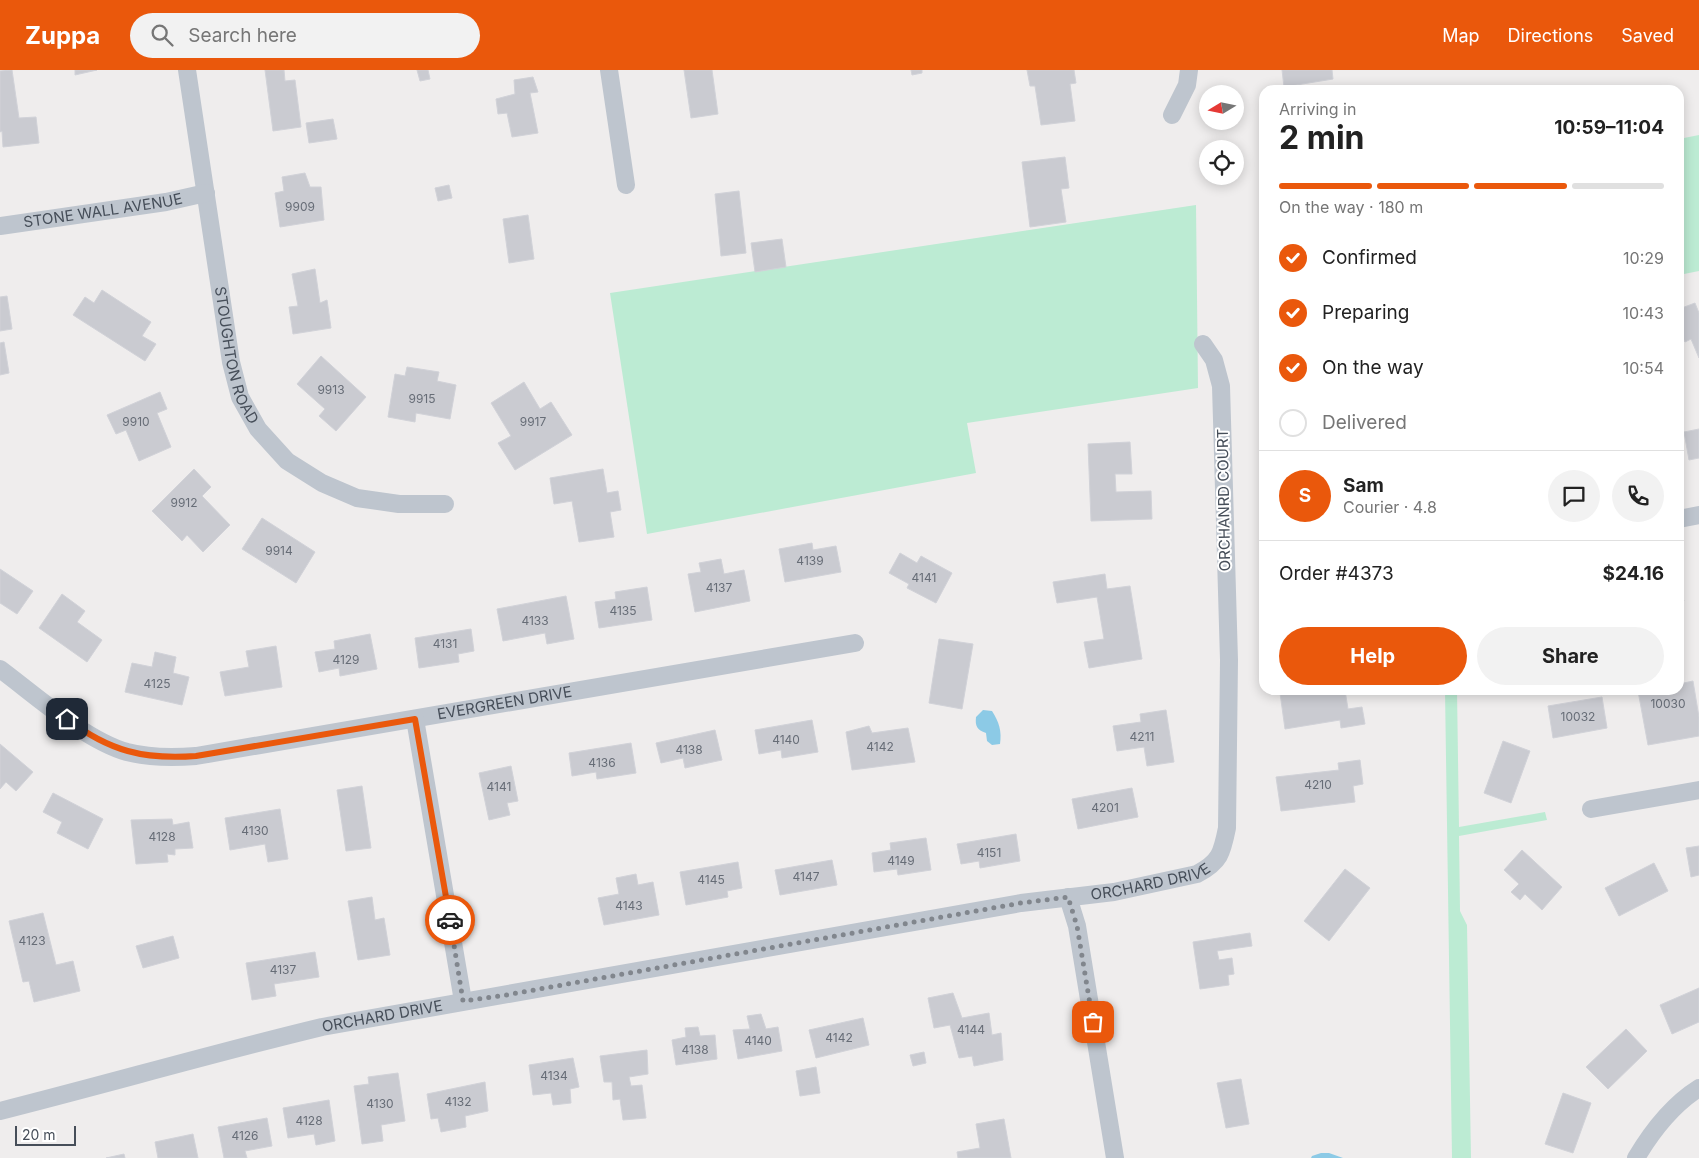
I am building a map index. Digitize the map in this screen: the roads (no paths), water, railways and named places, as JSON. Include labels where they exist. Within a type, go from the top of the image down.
[{"type":"street","name":"STOUGHTON ROAD","points":[[187,70],[231,362],[240,397],[258,429],[286,461],[322,483],[357,498],[398,504],[445,504]]},
{"type":"street","points":[[609,70],[626,185]]},
{"type":"street","points":[[1172,115],[1187,85],[1189,70]]},
{"type":"street","name":"STONE WALL AVENUE","points":[[0,226],[166,202],[206,193]]},
{"type":"street","name":"ORCHANRD COURT","points":[[1203,344],[1214,360],[1221,386],[1229,660]]},
{"type":"street","points":[[1684,518],[1699,516]]},
{"type":"street","name":"EVERGREEN DRIVE","points":[[0,669],[80,729],[109,745],[126,751],[170,758],[196,756],[855,643]]},
{"type":"street","name":"ORCHARD DRIVE","points":[[0,1111],[322,1027],[1021,903],[1114,892],[1197,874],[1209,868],[1218,860],[1228,828],[1229,660]]},
{"type":"street","points":[[415,719],[463,1001]]},
{"type":"street","points":[[1591,809],[1699,790]]},
{"type":"street","points":[[1068,897],[1077,926],[1115,1158]]},
{"type":"street","points":[[1636,1158],[1645,1142],[1666,1116],[1699,1088]]},
{"type":"water","points":[[983,710],[992,711],[996,719],[1000,731],[1000,744],[992,745],[987,741],[986,733],[977,727],[976,717]]},
{"type":"water","points":[[1321,1153],[1329,1153],[1343,1158],[1311,1158]]}]
